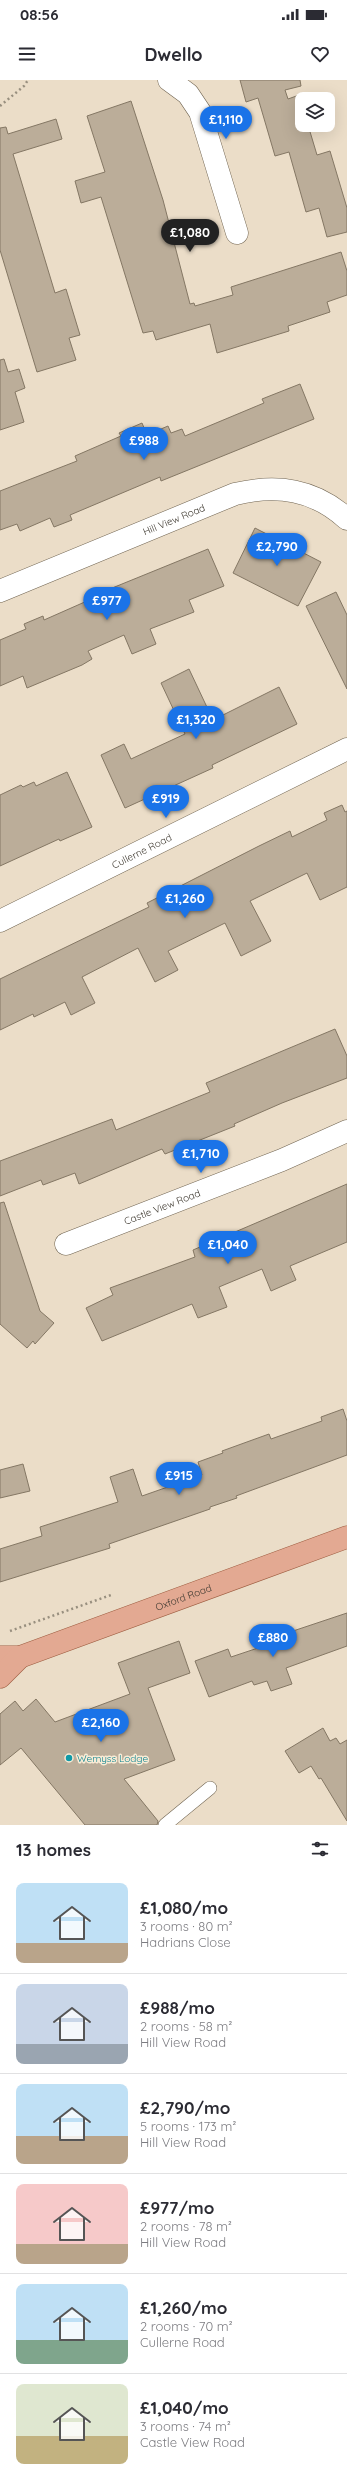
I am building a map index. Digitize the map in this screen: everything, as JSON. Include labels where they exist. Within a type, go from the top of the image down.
[{"type":"main road","name":"Oxford Road","points":[[0,1677],[10,1657],[347,1537]]},
{"type":"street","points":[[169,80],[188,94],[198,108],[237,233]]},
{"type":"street","name":"Hill View Road","points":[[0,592],[213,503],[255,489],[287,489],[305,493],[333,507],[347,519]]},
{"type":"street","name":"Cullerne Road","points":[[0,921],[347,749]]},
{"type":"street","name":"Castle View Road","points":[[66,1244],[282,1160],[347,1131]]},
{"type":"lane","points":[[165,1825],[210,1788]]},
{"type":"path","points":[[0,106],[24,86],[28,80]]},
{"type":"building","points":[[240,80],[300,80],[301,86],[285,90],[288,99],[295,96],[295,132],[310,132],[317,155],[330,151],[347,208],[347,232],[327,237],[319,208],[306,212],[289,152],[275,156],[258,98],[246,102]]},
{"type":"building","points":[[131,101],[163,200],[190,304],[194,303],[195,306],[233,295],[231,287],[341,252],[347,271],[347,295],[327,302],[330,312],[288,326],[289,331],[217,353],[210,324],[156,340],[153,331],[143,333],[101,197],[81,203],[75,181],[105,172],[87,116]]},
{"type":"building","points":[[56,119],[62,139],[13,154],[55,293],[66,289],[80,335],[69,338],[76,360],[37,372],[0,250],[0,128],[6,127],[8,134]]},
{"type":"building","points":[[4,359],[8,372],[19,369],[25,388],[15,392],[24,422],[0,430],[0,360]]},
{"type":"building","points":[[300,384],[314,419],[161,481],[160,477],[70,515],[72,520],[54,527],[50,518],[20,531],[17,524],[0,530],[0,491],[77,461],[75,456],[121,436],[119,433],[142,423],[147,435],[168,426],[171,433],[182,429],[185,436],[264,403],[262,399]]},
{"type":"building","points":[[255,528],[321,562],[298,606],[233,573]]},
{"type":"building","points":[[208,549],[224,586],[189,600],[194,612],[150,629],[156,644],[132,654],[124,635],[88,651],[92,659],[82,665],[27,688],[23,676],[0,686],[0,640],[26,629],[24,624],[43,616],[44,620],[96,597],[95,595]]},
{"type":"building","points":[[336,592],[347,615],[347,689],[306,606]]},
{"type":"building","points":[[189,669],[213,720],[279,687],[297,724],[212,765],[213,768],[125,808],[101,755],[124,744],[131,759],[185,734],[161,683]]},
{"type":"building","points":[[67,772],[92,827],[60,841],[59,839],[0,866],[0,795],[21,785],[23,787],[34,782],[36,786]]},
{"type":"building","points":[[342,805],[345,812],[347,811],[347,887],[320,900],[307,873],[250,901],[271,941],[241,956],[225,923],[168,951],[178,970],[155,982],[138,948],[82,977],[95,1003],[71,1015],[65,1002],[34,1017],[33,1014],[0,1030],[0,979],[149,907],[147,903],[259,846],[290,831],[292,837],[327,820],[324,813]]},
{"type":"building","points":[[335,1029],[347,1056],[347,1078],[282,1103],[234,1124],[235,1126],[165,1154],[162,1149],[79,1184],[75,1173],[43,1185],[41,1180],[0,1196],[0,1161],[112,1119],[116,1130],[210,1092],[206,1083]]},
{"type":"building","points":[[347,1184],[347,1242],[290,1266],[296,1280],[271,1291],[262,1269],[219,1287],[227,1307],[198,1318],[192,1304],[102,1341],[86,1308],[113,1295],[110,1288],[195,1257],[193,1250]]},
{"type":"building","points":[[4,1202],[40,1311],[54,1323],[35,1344],[33,1341],[27,1348],[0,1324],[0,1203]]},
{"type":"building","points":[[343,1409],[347,1421],[347,1455],[236,1496],[237,1498],[210,1507],[210,1509],[109,1544],[110,1548],[0,1582],[0,1549],[42,1536],[40,1527],[118,1502],[110,1477],[133,1469],[142,1496],[202,1475],[198,1462],[223,1453],[222,1451],[269,1434],[271,1439],[322,1421],[321,1417]]},
{"type":"building","points":[[23,1464],[30,1491],[0,1498],[0,1470]]},
{"type":"building","points":[[347,1613],[347,1646],[286,1668],[292,1684],[271,1691],[267,1681],[254,1685],[252,1681],[209,1697],[195,1661],[228,1649],[231,1657],[279,1641],[278,1636]]},
{"type":"building","name":"Wemyss Lodge","points":[[179,1641],[190,1673],[148,1688],[175,1760],[124,1779],[158,1821],[157,1825],[85,1825],[21,1748],[0,1765],[0,1714],[15,1701],[23,1711],[36,1699],[55,1722],[130,1694],[118,1663]]},
{"type":"building","points":[[323,1728],[330,1741],[336,1738],[340,1744],[347,1740],[347,1821],[321,1778],[319,1779],[311,1766],[299,1773],[285,1751]]},
{"type":"place","name":"Wemyss Lodge","points":[[69,1758]]}]
